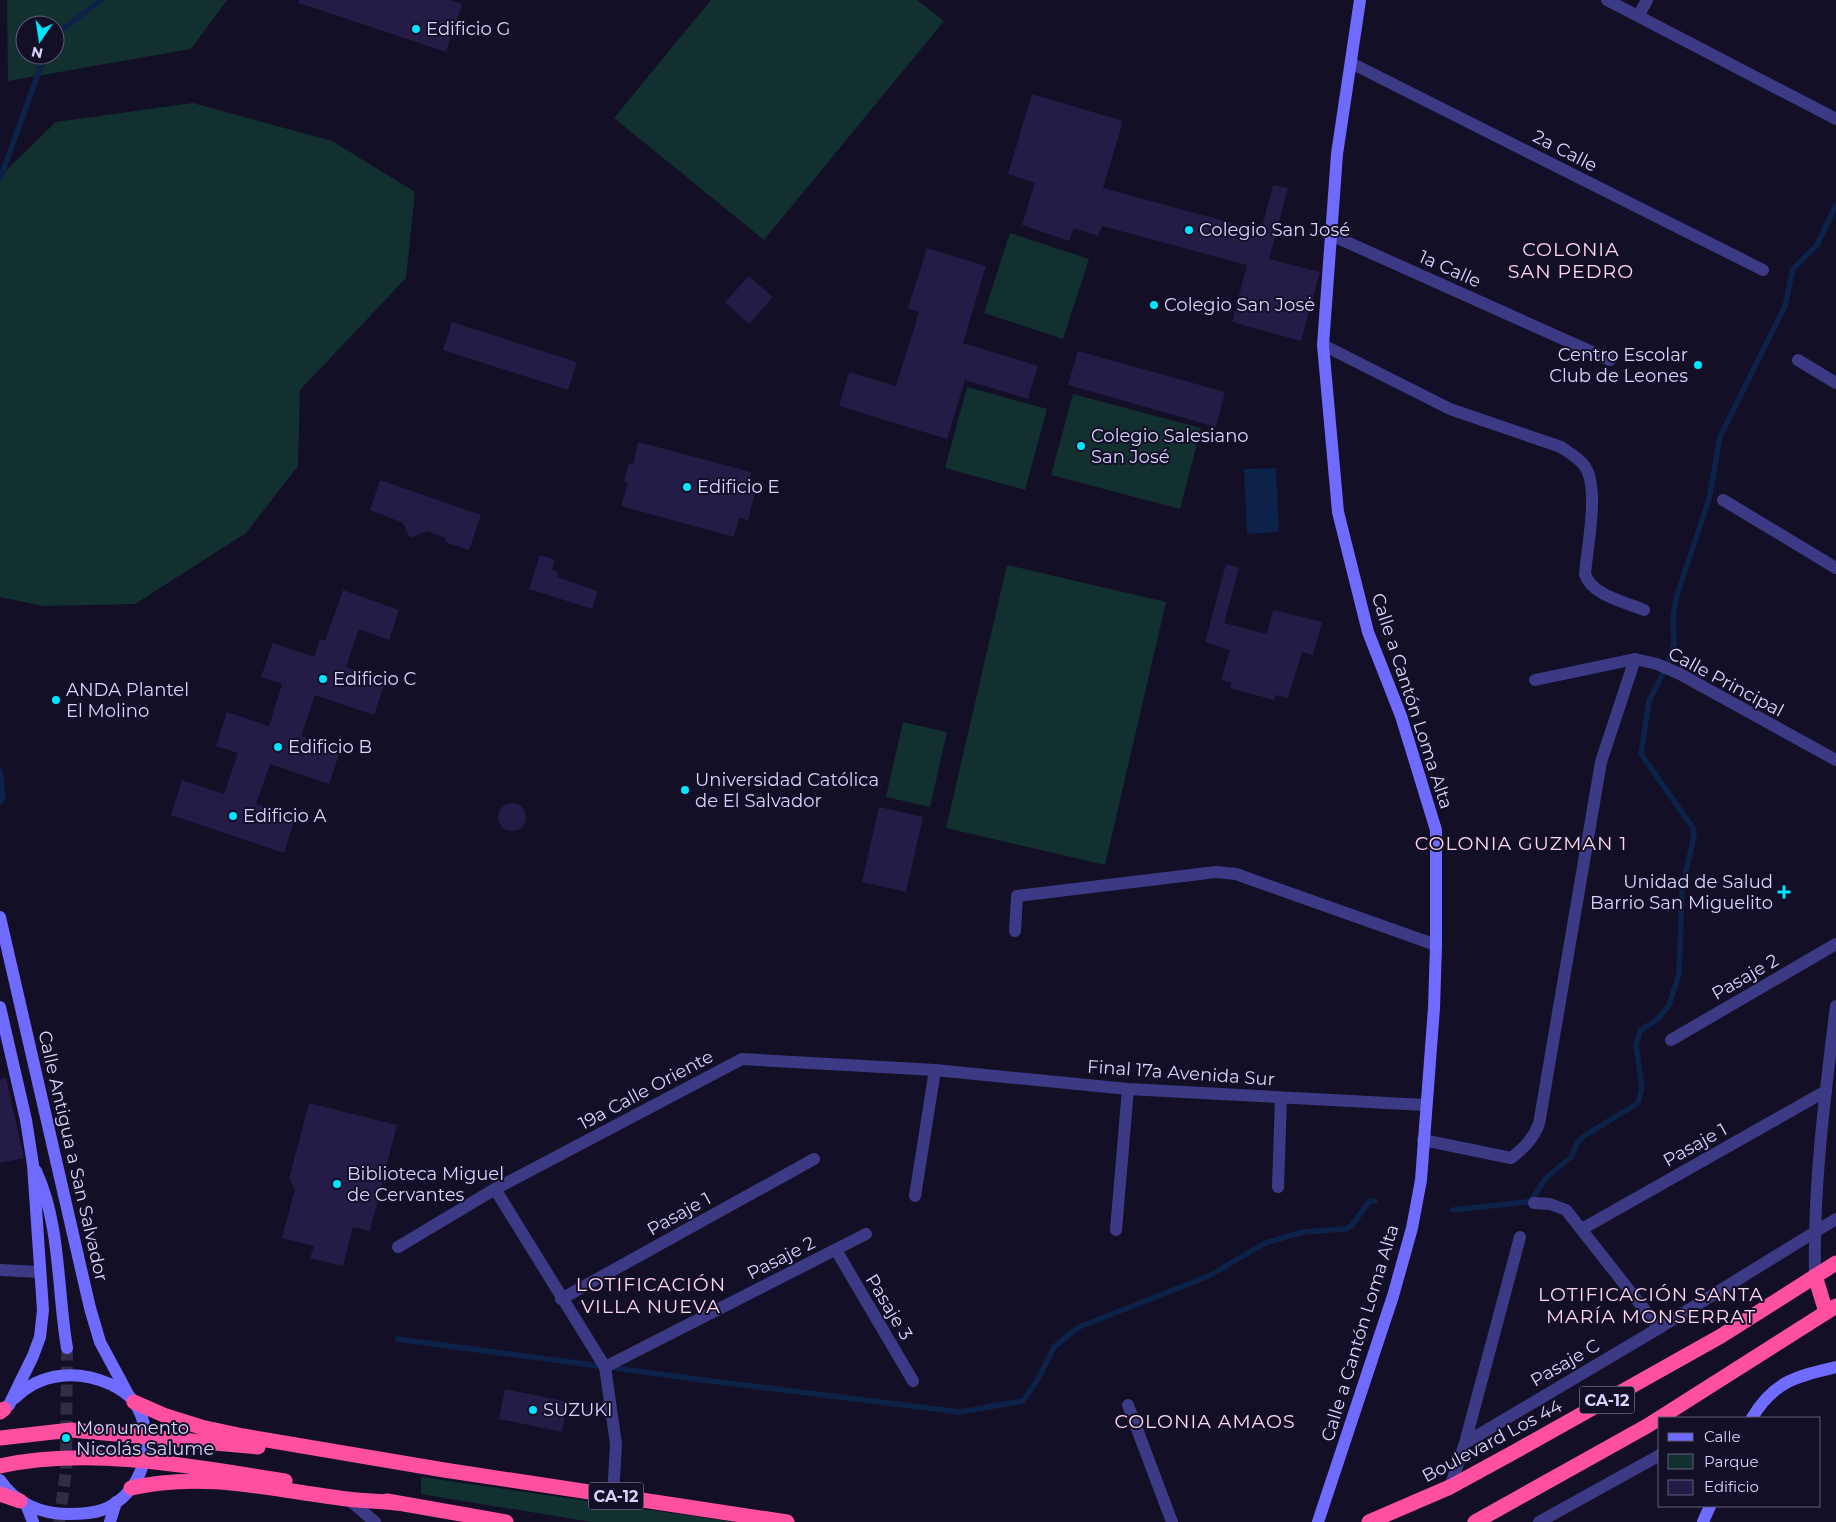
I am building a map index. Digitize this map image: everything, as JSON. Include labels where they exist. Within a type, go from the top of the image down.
[{"type":"highway","name":"Boulevard Los 44","points":[[1369,1522],[1450,1486],[1721,1336],[1836,1263]]},
{"type":"highway","points":[[1815,1276],[1831,1309]]},
{"type":"highway","name":"CA-12","points":[[1661,1417],[1831,1309]]},
{"type":"highway","name":"CA-12","points":[[132,1399],[166,1416],[201,1427],[444,1470],[787,1522]]},
{"type":"highway","name":"CA-12","points":[[1474,1522],[1658,1419]]},
{"type":"highway","points":[[0,1438],[71,1430],[258,1446],[444,1470]]},
{"type":"highway","points":[[0,1466],[19,1462],[80,1458],[183,1464],[506,1522]]},
{"type":"highway","points":[[131,1488],[166,1481],[228,1482],[348,1499],[396,1503]]},
{"type":"highway","points":[[0,1494],[23,1503]]},
{"type":"street","name":"Calle a Cantón Loma Alta","points":[[1318,1522],[1398,1279],[1412,1228],[1421,1180],[1425,1105],[1434,1008],[1436,945],[1436,830],[1402,716],[1368,632],[1338,512],[1323,344],[1337,154],[1360,0]]},
{"type":"street","points":[[1607,0],[1836,118]]},
{"type":"street","points":[[1639,15],[1647,0]]},
{"type":"street","name":"2a Calle","points":[[1351,63],[1763,270]]},
{"type":"street","name":"1a Calle","points":[[1331,235],[1610,360]]},
{"type":"street","points":[[1323,344],[1450,409],[1561,447],[1583,464],[1591,483],[1585,574],[1587,580],[1599,591],[1644,610]]},
{"type":"street","points":[[1798,360],[1836,383]]},
{"type":"street","points":[[1723,500],[1836,568]]},
{"type":"street","points":[[1423,1140],[1511,1158],[1526,1146],[1539,1124],[1601,762],[1635,659]]},
{"type":"street","name":"Calle Principal","points":[[1535,680],[1635,659],[1657,664],[1680,674],[1836,760]]},
{"type":"street","points":[[1015,930],[1017,896],[1216,872],[1254,879],[1436,945]]},
{"type":"street","name":"Calle Antigua a San Salvador","points":[[0,918],[90,1308],[100,1342],[144,1423],[147,1446],[141,1470],[131,1488]]},
{"type":"street","name":"Pasaje 2","points":[[1671,1040],[1836,944]]},
{"type":"street","points":[[0,1006],[26,1120],[33,1165],[43,1310],[40,1337],[33,1356],[3,1411]]},
{"type":"street","points":[[1815,1276],[1814,1232],[1826,1091],[1836,1006]]},
{"type":"street","name":"19a Calle Oriente","points":[[398,1247],[494,1189],[742,1059],[935,1070]]},
{"type":"street","points":[[915,1196],[935,1070]]},
{"type":"street","name":"Final 17a Avenida Sur","points":[[935,1070],[1128,1089],[1425,1105]]},
{"type":"street","points":[[1116,1230],[1128,1089]]},
{"type":"street","name":"Pasaje 1","points":[[1582,1229],[1826,1091]]},
{"type":"street","points":[[1278,1187],[1281,1098]]},
{"type":"street","name":"Pasaje 1","points":[[561,1299],[814,1159]]},
{"type":"street","points":[[33,1165],[46,1198],[54,1244],[67,1348]]},
{"type":"street","points":[[494,1189],[604,1367],[616,1444],[613,1496]]},
{"type":"street","points":[[1534,1203],[1550,1204],[1566,1210],[1659,1328]]},
{"type":"street","name":"Pasaje C","points":[[1465,1443],[1659,1328],[1836,1219]]},
{"type":"street","name":"Pasaje 2","points":[[604,1367],[866,1234]]},
{"type":"street","points":[[1450,1486],[1465,1443],[1520,1237]]},
{"type":"street","name":"Pasaje 3","points":[[836,1250],[913,1381]]},
{"type":"street","points":[[0,1270],[40,1272]]},
{"type":"street","points":[[1753,1417],[1768,1395],[1778,1386],[1790,1380],[1836,1367]]},
{"type":"street","points":[[3,1411],[31,1384],[61,1376],[94,1378],[112,1385],[132,1399]]},
{"type":"street","points":[[1128,1406],[1172,1522]]},
{"type":"street","points":[[1539,1522],[1658,1456]]},
{"type":"street","points":[[0,1480],[9,1492],[23,1503],[55,1513],[76,1514],[102,1510],[116,1502],[131,1488]]},
{"type":"street","points":[[348,1499],[375,1522]]},
{"type":"street","points":[[110,1522],[116,1502]]},
{"type":"street","points":[[23,1503],[33,1522]]},
{"type":"street","points":[[1703,1522],[1710,1507]]},
{"type":"green space","points":[[7,0],[227,0],[191,49],[8,81]]},
{"type":"green space","points":[[711,0],[917,0],[944,21],[764,240],[614,118]]},
{"type":"green space","points":[[193,103],[332,141],[415,192],[406,278],[300,390],[298,466],[246,533],[135,604],[43,606],[0,597],[0,176],[56,122]]},
{"type":"green space","points":[[1010,233],[1089,259],[1063,339],[984,313]]},
{"type":"green space","points":[[967,387],[1047,409],[1025,490],[945,468]]},
{"type":"green space","points":[[1073,394],[1201,428],[1180,509],[1051,475]]},
{"type":"green space","points":[[1007,565],[1166,602],[1105,865],[946,828]]},
{"type":"green space","points":[[903,722],[947,732],[930,807],[886,797]]},
{"type":"green space","points":[[421,1477],[734,1522],[591,1522],[421,1494]]},
{"type":"water","points":[[1276,468],[1279,532],[1247,534],[1244,469]]},
{"type":"building","name":"Edificio G","points":[[299,0],[450,0],[462,4],[446,52],[299,3]]},
{"type":"building","points":[[1032,94],[1123,121],[1103,188],[1261,231],[1273,185],[1288,188],[1269,259],[1320,272],[1301,341],[1232,322],[1247,265],[1102,226],[1098,236],[1074,228],[1069,241],[1022,225],[1035,183],[1008,174]]},
{"type":"building","points":[[927,248],[986,266],[963,343],[1038,366],[1028,399],[965,380],[947,439],[839,406],[849,372],[896,386],[919,312],[908,308]]},
{"type":"building","points":[[749,276],[773,297],[749,324],[725,302]]},
{"type":"building","points":[[452,322],[577,362],[568,390],[443,350]]},
{"type":"building","points":[[1078,351],[1225,392],[1216,427],[1068,385]]},
{"type":"building","name":"Edificio E","points":[[638,442],[751,472],[747,490],[755,492],[748,520],[739,518],[734,537],[621,506],[628,483],[624,482],[629,463],[633,465]]},
{"type":"building","points":[[380,480],[481,515],[469,550],[445,542],[446,538],[427,531],[410,538],[403,523],[370,510]]},
{"type":"building","points":[[540,555],[555,560],[552,570],[558,572],[557,577],[598,591],[592,609],[529,589]]},
{"type":"building","points":[[1226,564],[1239,568],[1224,623],[1267,634],[1273,610],[1322,622],[1313,655],[1302,652],[1288,698],[1276,695],[1274,700],[1230,688],[1232,683],[1221,680],[1230,650],[1205,642]]},
{"type":"building","points":[[343,590],[399,610],[389,640],[359,629],[346,667],[386,680],[374,715],[315,695],[301,736],[341,749],[329,784],[270,764],[256,804],[295,818],[284,853],[171,815],[182,780],[224,794],[238,753],[216,746],[227,712],[269,726],[282,684],[261,677],[273,643],[314,657],[320,639],[325,641]]},
{"type":"building","points":[[512,803],[522,807],[526,817],[522,827],[512,831],[502,827],[498,817],[502,807]]},
{"type":"building","points":[[879,807],[923,817],[906,892],[862,882]]},
{"type":"building","points":[[6,1078],[24,1158],[0,1163],[0,1079]]},
{"type":"building","name":"Biblioteca Miguel de Cervantes","points":[[309,1103],[397,1125],[370,1231],[353,1227],[343,1266],[310,1258],[314,1246],[282,1238],[295,1189],[289,1179]]},
{"type":"building","name":"SUZUKI","points":[[505,1389],[568,1402],[562,1432],[499,1419]]},
{"type":"waterway","points":[[65,27],[101,0]]},
{"type":"waterway","points":[[0,179],[41,65]]},
{"type":"waterway","points":[[1453,1210],[1527,1202],[1533,1198],[1545,1179],[1571,1157],[1578,1142],[1584,1136],[1638,1103],[1642,1087],[1636,1045],[1640,1031],[1659,1018],[1669,1005],[1679,974],[1682,889],[1694,836],[1693,828],[1641,754],[1649,701],[1666,667],[1674,644],[1673,616],[1677,595],[1709,499],[1720,437],[1785,306],[1793,269],[1817,245],[1836,205]]},
{"type":"waterway","points":[[0,771],[3,796],[0,802]]},
{"type":"waterway","points":[[397,1339],[960,1412],[1023,1401],[1038,1379],[1054,1347],[1079,1327],[1209,1276],[1265,1243],[1303,1232],[1346,1229],[1352,1225],[1369,1202],[1375,1201]]},
{"type":"tunnel","points":[[59,1522],[66,1471],[67,1348]]},
{"type":"place","name":"Edificio G","points":[[416,29]]},
{"type":"place","name":"Colegio San José","points":[[1189,230]]},
{"type":"place","name":"Colegio San Josė","points":[[1154,305]]},
{"type":"place","name":"Centro Escolar Club de Leones","points":[[1698,365]]},
{"type":"place","name":"Colegio Salesiano San José","points":[[1081,446]]},
{"type":"place","name":"Edificio E","points":[[687,487]]},
{"type":"place","name":"Edificio C","points":[[323,679]]},
{"type":"place","name":"ANDA Plantel El Molino","points":[[56,700]]},
{"type":"place","name":"Edificio B","points":[[278,747]]},
{"type":"place","name":"Universidad Católica de El Salvador","points":[[685,790]]},
{"type":"place","name":"Edificio A","points":[[233,816]]},
{"type":"place","name":"Unidad de Salud Barrio San Miguelito","points":[[1784,892]]},
{"type":"place","name":"Biblioteca Miguel de Cervantes","points":[[337,1184]]},
{"type":"place","name":"SUZUKI","points":[[533,1410]]},
{"type":"place","name":"Monumento Nicolás Salume","points":[[66,1438]]},
{"type":"district","name":"COLONIA SAN PEDRO","points":[[1571,260]]},
{"type":"district","name":"COLONIA GUZMAN 1","points":[[1521,843]]},
{"type":"district","name":"LOTIFICACIÓN VILLA NUEVA","points":[[651,1295]]},
{"type":"district","name":"LOTIFICACIÓN SANTA MARÍA MONSERRAT","points":[[1651,1305]]},
{"type":"district","name":"COLONIA AMAOS","points":[[1205,1421]]}]
